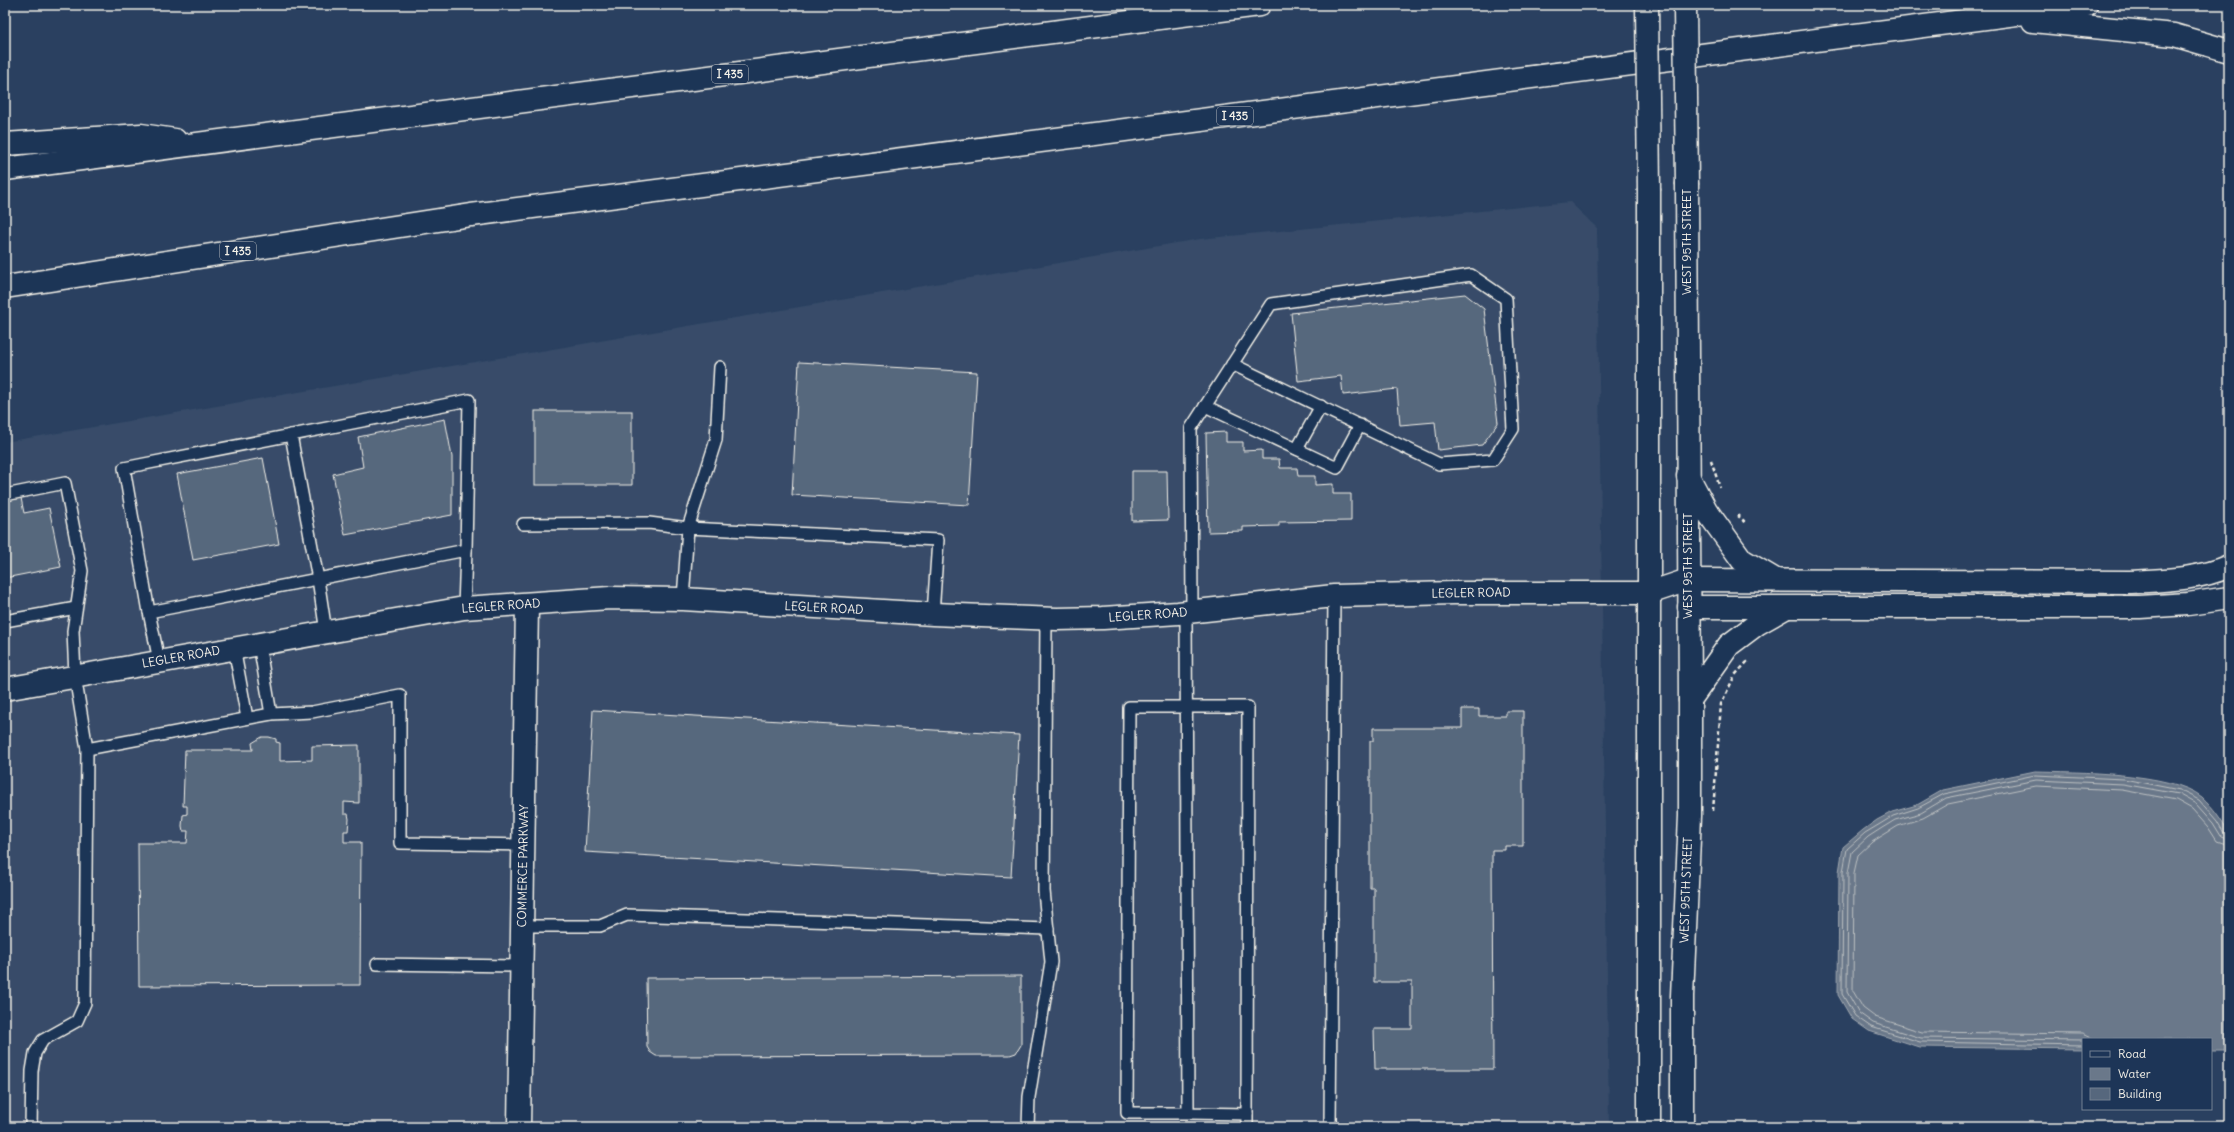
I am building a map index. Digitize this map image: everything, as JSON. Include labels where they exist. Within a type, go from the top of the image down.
[{"type":"main road","name":"I 435","points":[[5,169],[1259,5]]},
{"type":"main road","points":[[1647,5],[1649,191],[1649,1127]]},
{"type":"main road","name":"WEST 95TH STREET","points":[[1682,1127],[1682,996],[1690,816],[1685,5]]},
{"type":"main road","name":"I 435","points":[[5,287],[471,214],[1998,18],[2086,5]]},
{"type":"main road","points":[[1998,18],[2174,35],[2229,51]]},
{"type":"main road","points":[[5,144],[141,135],[202,143]]},
{"type":"main road","points":[[1688,476],[1706,510],[1742,560],[1774,580]]},
{"type":"main road","points":[[1649,593],[1688,580],[2130,582],[2180,579],[2218,571],[2229,566]]},
{"type":"main road","name":"LEGLER ROAD","points":[[5,689],[464,608],[527,605],[584,598],[683,599],[933,614],[1046,618],[1103,618],[1334,596],[1454,593],[1649,593]]},
{"type":"main road","points":[[1649,593],[1688,606],[1788,607],[2140,607],[2188,604],[2229,598]]},
{"type":"main road","name":"COMMERCE PARKWAY","points":[[519,1127],[527,605]]},
{"type":"main road","points":[[1690,700],[1729,645],[1757,624],[1788,607]]},
{"type":"lane","points":[[1188,1113],[1186,707],[1189,611],[1191,428],[1232,364],[1271,304],[1472,275],[1506,299],[1513,429],[1492,460],[1438,464],[1232,364]]},
{"type":"lane","points":[[683,599],[688,528],[716,440],[720,367]]},
{"type":"lane","points":[[160,661],[149,612],[124,468],[469,400],[464,608]]},
{"type":"lane","points":[[1205,406],[1337,468],[1360,425]]},
{"type":"lane","points":[[1297,449],[1321,406]]},
{"type":"lane","points":[[291,435],[318,579],[326,632]]},
{"type":"lane","points":[[5,495],[65,483],[82,571],[73,631],[75,676],[87,749],[85,1003],[77,1021],[43,1040],[35,1053],[32,1071],[31,1127]]},
{"type":"lane","points":[[523,524],[649,523],[688,528],[938,540],[933,614]]},
{"type":"lane","points":[[149,612],[466,550]]},
{"type":"lane","points":[[1330,1127],[1334,596]]},
{"type":"lane","points":[[5,622],[76,608]]},
{"type":"lane","points":[[1028,1127],[1029,1096],[1051,962],[1044,891],[1046,618]]},
{"type":"lane","points":[[259,644],[271,714]]},
{"type":"lane","points":[[234,648],[248,718]]},
{"type":"lane","points":[[87,749],[271,714],[312,712],[400,695],[400,843],[524,846]]},
{"type":"lane","points":[[1247,1114],[1127,1113],[1129,707],[1248,707],[1247,1127]]},
{"type":"lane","points":[[522,926],[600,926],[627,915],[1048,929]]},
{"type":"lane","points":[[377,964],[522,966]]},
{"type":"shaded area","points":[[1570,202],[1597,228],[1609,1127],[5,1127],[5,442],[1200,239]]},
{"type":"water","points":[[2035,771],[2074,772],[2146,778],[2188,789],[2202,797],[2210,805],[2229,833],[2229,1050],[2212,1050],[2212,1038],[2082,1038],[2082,1049],[1919,1047],[1869,1031],[1852,1019],[1838,995],[1839,872],[1843,847],[1877,820],[1892,812],[1917,805],[1943,790]]},
{"type":"building","points":[[1465,294],[1484,309],[1498,423],[1482,445],[1438,450],[1435,422],[1400,425],[1397,389],[1343,395],[1341,376],[1298,381],[1291,313]]},
{"type":"building","points":[[799,362],[977,372],[969,505],[792,495]]},
{"type":"building","points":[[535,411],[632,411],[632,485],[535,485]]},
{"type":"building","points":[[445,419],[452,457],[452,515],[345,535],[333,474],[363,467],[358,437]]},
{"type":"building","points":[[1226,432],[1226,442],[1243,442],[1243,451],[1262,450],[1262,459],[1279,459],[1280,468],[1297,468],[1298,476],[1315,476],[1315,485],[1333,484],[1333,494],[1351,494],[1351,521],[1279,522],[1279,526],[1243,527],[1243,531],[1208,532],[1206,433]]},
{"type":"building","points":[[263,458],[279,544],[193,560],[177,474]]},
{"type":"building","points":[[1132,471],[1167,471],[1168,520],[1132,521]]},
{"type":"building","points":[[21,498],[24,513],[49,508],[61,567],[5,578],[5,501]]},
{"type":"building","points":[[1462,709],[1479,709],[1479,716],[1506,716],[1506,711],[1523,711],[1523,846],[1505,846],[1505,850],[1492,850],[1493,1069],[1375,1069],[1374,1029],[1412,1029],[1412,982],[1374,982],[1374,888],[1370,888],[1370,741],[1373,741],[1373,728],[1462,728]]},
{"type":"building","points":[[593,710],[1019,735],[1011,877],[585,852]]},
{"type":"building","points":[[262,737],[276,739],[276,742],[280,743],[280,761],[312,760],[312,746],[359,745],[359,803],[344,802],[344,814],[348,814],[349,819],[348,831],[344,831],[344,842],[361,842],[360,985],[139,986],[138,843],[187,843],[188,831],[183,831],[182,826],[183,815],[187,814],[187,806],[183,806],[185,750],[253,750],[252,743]]},
{"type":"building","points":[[1021,976],[1021,1045],[1016,1053],[1010,1055],[656,1056],[650,1052],[647,1047],[646,978]]}]
